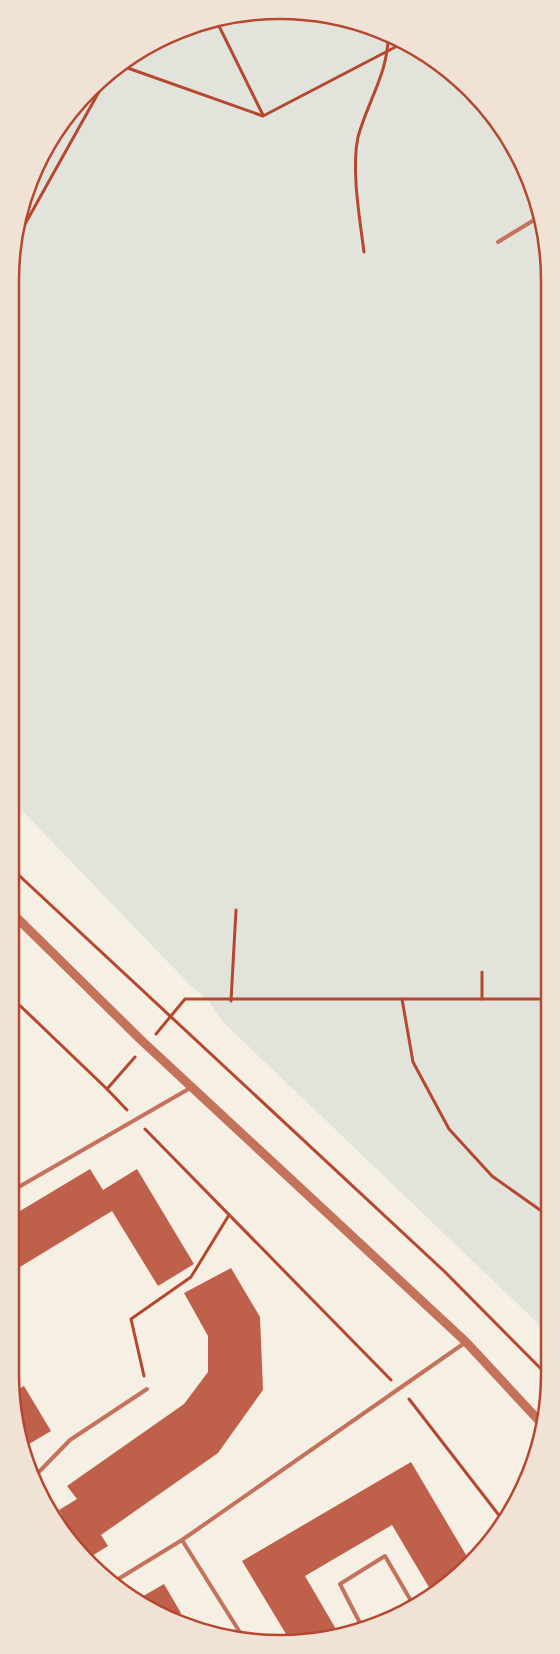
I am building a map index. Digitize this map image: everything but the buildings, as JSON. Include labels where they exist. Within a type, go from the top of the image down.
[{"type":"street","points":[[19,920],[192,1087],[466,1342],[537,1419]]},
{"type":"lane","points":[[498,242],[534,220]]},
{"type":"lane","points":[[19,1187],[192,1087]]},
{"type":"lane","points":[[118,1579],[182,1540],[466,1342]]},
{"type":"lane","points":[[38,1472],[70,1440],[147,1389]]},
{"type":"lane","points":[[182,1540],[240,1632]]},
{"type":"lane","points":[[360,1622],[340,1584],[385,1556],[411,1600]]},
{"type":"path","points":[[219,26],[263,116]]},
{"type":"path","points":[[364,252],[356,191],[358,139],[388,51],[388,42]]},
{"type":"path","points":[[128,68],[263,116],[397,47]]},
{"type":"path","points":[[25,224],[99,92]]},
{"type":"path","points":[[19,875],[444,1271],[541,1369]]},
{"type":"path","points":[[231,1001],[236,910]]},
{"type":"path","points":[[482,972],[482,999]]},
{"type":"path","points":[[107,1089],[171,1018],[185,999],[231,1001],[541,999]]},
{"type":"path","points":[[402,999],[414,1062],[449,1129],[492,1176],[541,1211]]},
{"type":"path","points":[[19,1005],[107,1089],[400,1388],[499,1516]]},
{"type":"path","points":[[147,1389],[131,1319],[191,1278],[229,1215]]},
{"type":"shaded area","points":[[263,19],[314,21],[348,28],[396,46],[425,63],[465,95],[497,135],[514,164],[532,212],[539,246],[541,263],[541,1326],[223,1022],[209,1001],[189,984],[19,807],[19,263],[21,246],[33,196],[54,149],[73,121],[95,95],[121,73],[164,46],[212,28]]}]
